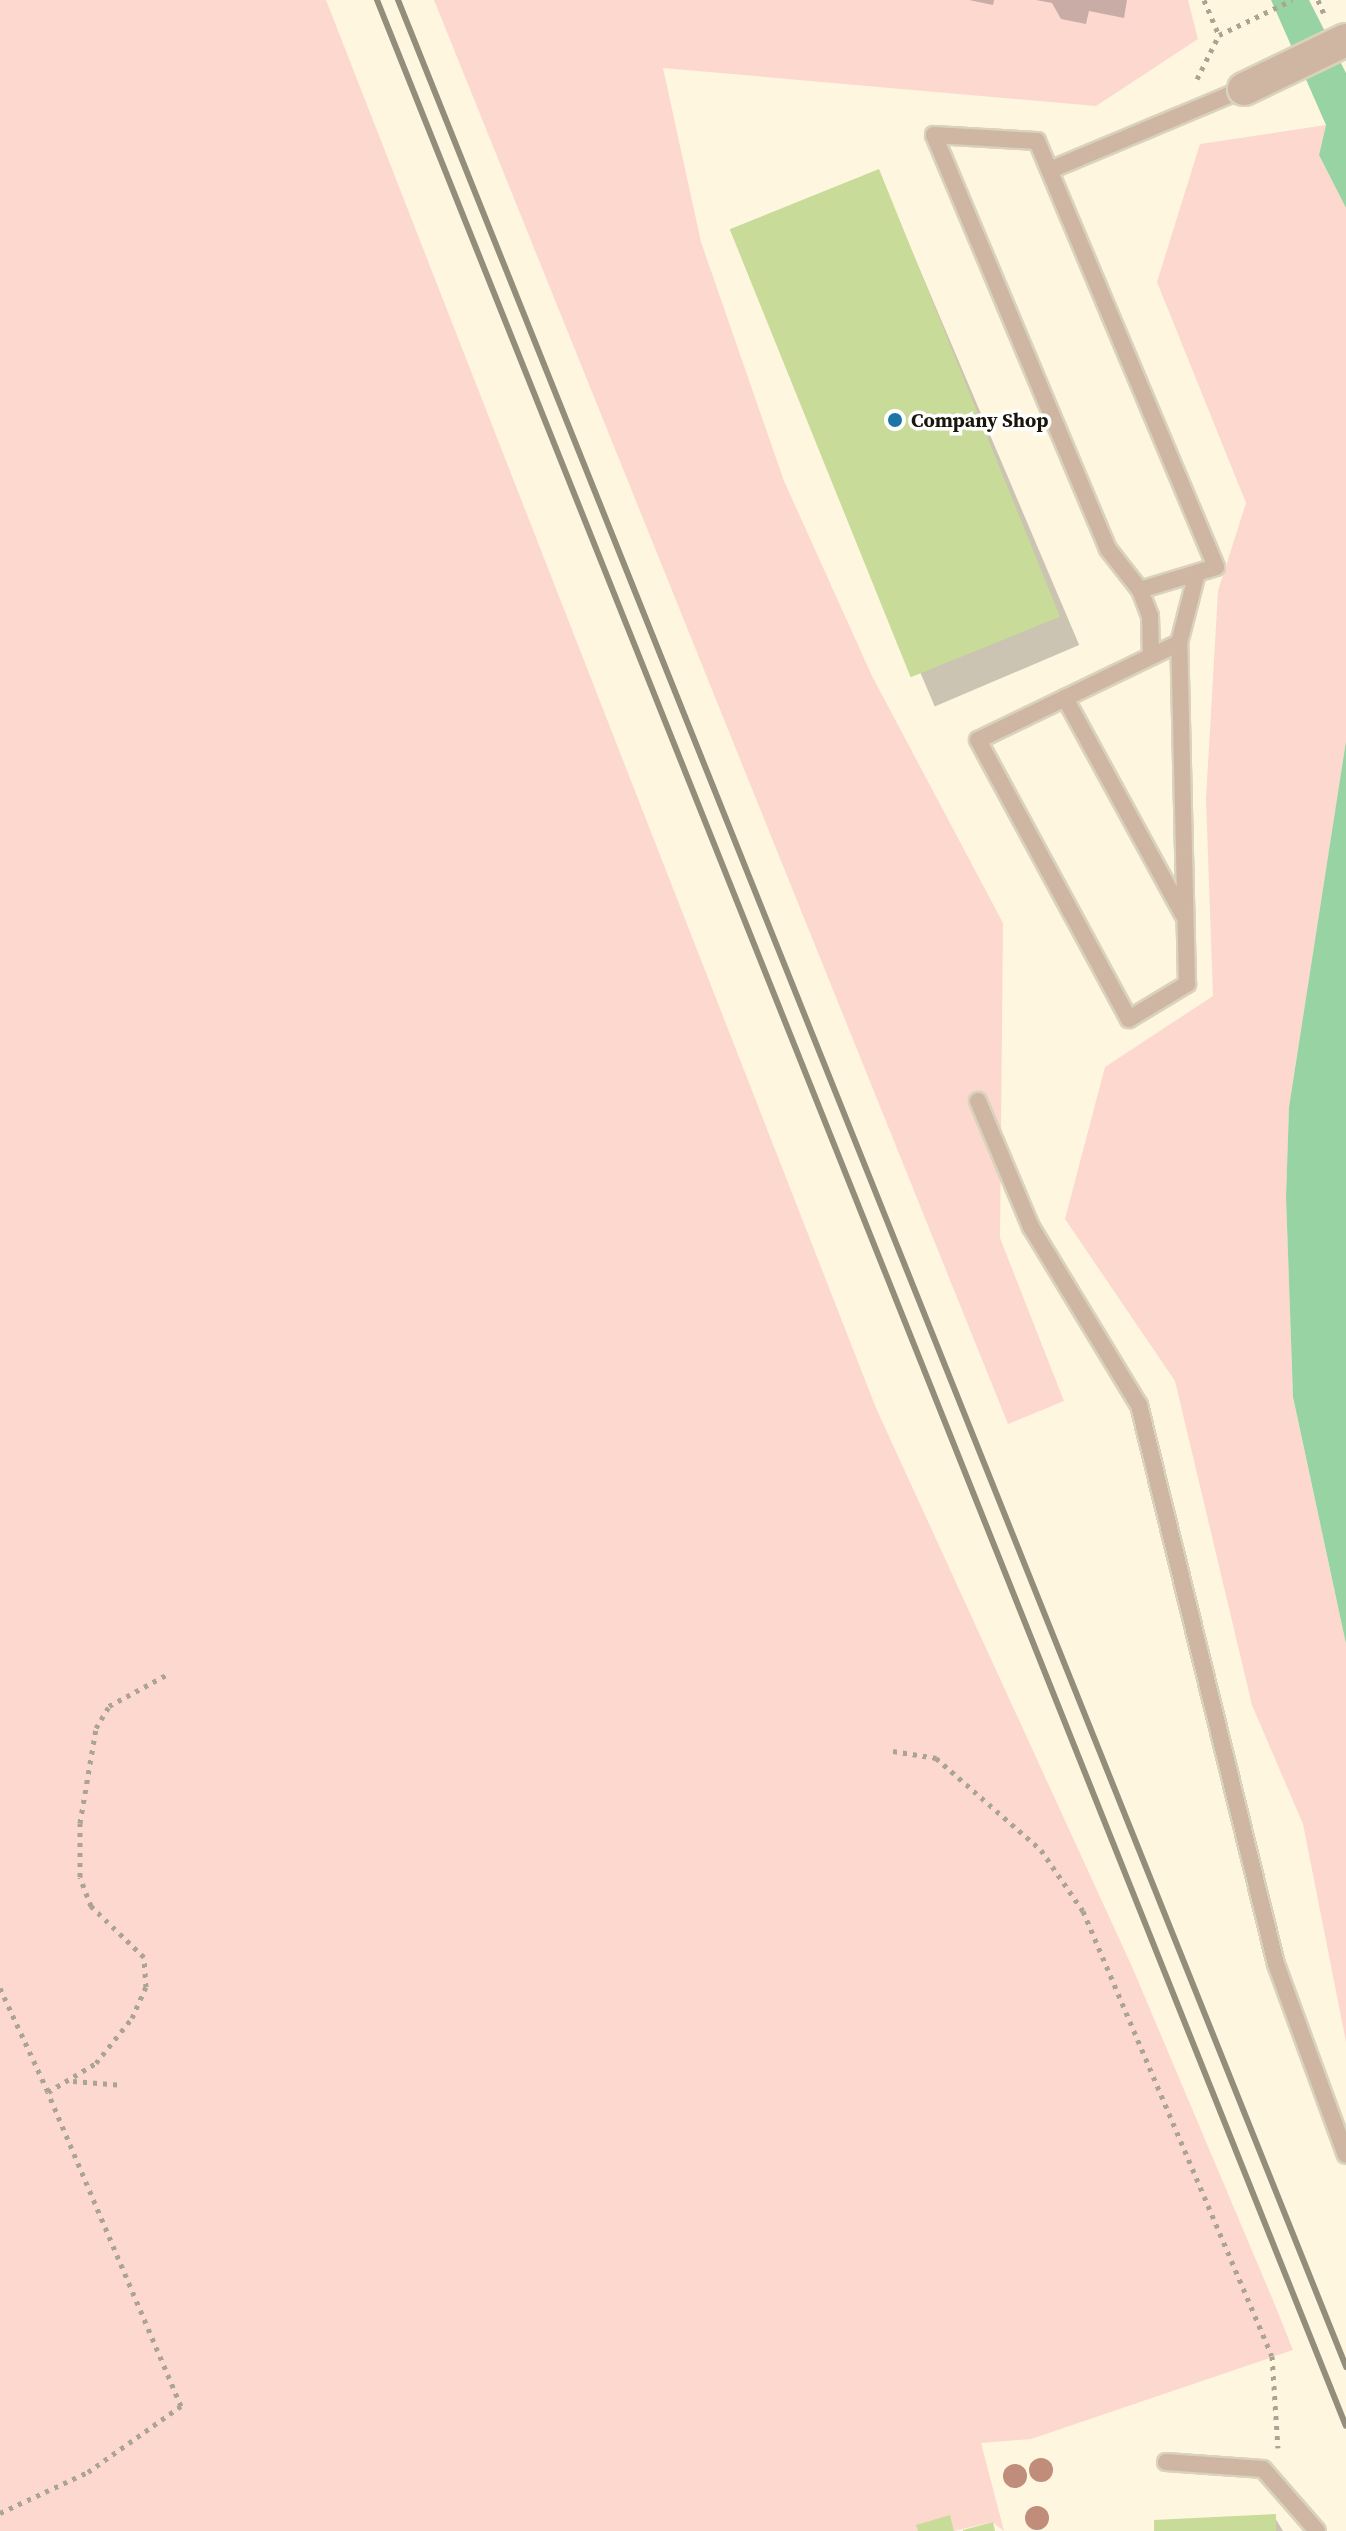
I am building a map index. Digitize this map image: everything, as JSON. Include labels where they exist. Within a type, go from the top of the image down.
[{"type":"street","points":[[1244,89],[1346,40]]},
{"type":"lane","points":[[1050,170],[1244,89]]},
{"type":"lane","points":[[1140,590],[1216,567],[1037,141],[934,135],[1108,549],[1140,590],[1150,616],[1151,656]]},
{"type":"lane","points":[[1179,643],[978,740],[1129,1019],[1187,984],[1179,643],[1197,573]]},
{"type":"lane","points":[[1065,698],[1185,919]]},
{"type":"lane","points":[[978,1101],[1031,1227],[1139,1405],[1276,1964],[1346,2155]]},
{"type":"lane","points":[[1166,2462],[1254,2467],[1276,2481],[1317,2531]]},
{"type":"path","points":[[1204,0],[1219,35],[1292,0]]},
{"type":"path","points":[[48,2092],[72,2081],[132,2018],[146,1987],[144,1957],[91,1906],[80,1877],[86,1769],[109,1706],[166,1675]]},
{"type":"path","points":[[893,1751],[936,1758],[1041,1850],[1083,1911],[1272,2356],[1279,2389],[1276,2481]]},
{"type":"path","points":[[0,1988],[48,2092],[181,2406],[88,2472],[0,2513]]},
{"type":"path","points":[[72,2081],[123,2085]]},
{"type":"shaded area","points":[[0,0],[326,0],[876,1408],[1133,1969],[1293,2350],[1031,2439],[981,2443],[1004,2531],[992,2522],[954,2531],[950,2516],[917,2525],[918,2531],[0,2531]]},
{"type":"shaded area","points":[[434,0],[1188,0],[1198,39],[1096,106],[663,68],[701,242],[784,481],[872,676],[1003,923],[1000,1238],[1064,1401],[1008,1424]]},
{"type":"shaded area","points":[[1271,0],[1309,0],[1346,73],[1346,208],[1319,155],[1326,125]]},
{"type":"shaded area","points":[[1326,125],[1319,155],[1346,208],[1346,741],[1289,1107],[1286,1197],[1293,1398],[1346,1644],[1346,2042],[1303,1824],[1252,1705],[1175,1381],[1065,1219],[1105,1067],[1213,996],[1206,799],[1218,591],[1246,503],[1157,282],[1200,144]]},
{"type":"shaded area","points":[[1346,741],[1346,1644],[1293,1397],[1286,1197],[1289,1107]]},
{"type":"building","name":"Company Shop","points":[[879,169],[1060,617],[911,677],[730,229]]},
{"type":"building","points":[[1276,2514],[1276,2531],[1154,2531],[1154,2520]]},
{"type":"building","points":[[950,2515],[954,2531],[918,2531],[916,2525]]},
{"type":"building","points":[[993,2522],[995,2531],[963,2531],[963,2530]]},
{"type":"railway","points":[[377,0],[1346,2426]]},
{"type":"railway","points":[[398,0],[1346,2367]]},
{"type":"place","name":"Company Shop","points":[[895,420]]}]
